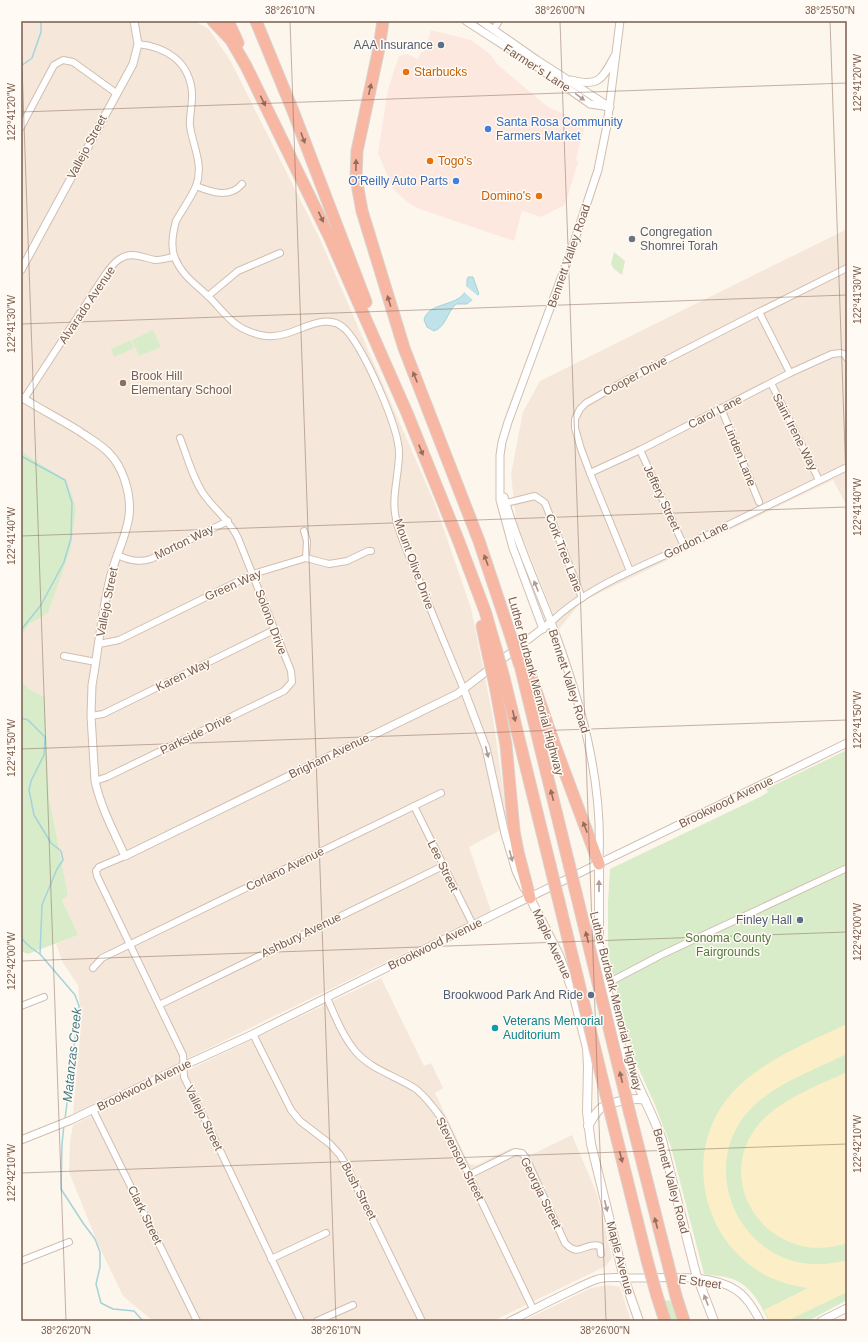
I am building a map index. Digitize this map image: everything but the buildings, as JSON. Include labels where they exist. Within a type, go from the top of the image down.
[{"type":"highway","points":[[213,21],[231,40],[246,66],[332,242],[407,413]]},
{"type":"highway","points":[[228,21],[246,66]]},
{"type":"highway","name":"Luther Burbank Memorial Highway","points":[[383,21],[379,48],[358,142],[356,168],[358,194],[404,348],[514,635],[523,664],[568,860],[630,1114],[666,1260],[684,1321]]},
{"type":"highway","points":[[257,22],[293,112],[407,413],[462,549],[485,611],[492,651],[495,685],[506,745],[514,831],[530,898]]},
{"type":"highway","points":[[492,651],[504,678],[647,1260],[665,1321]]},
{"type":"highway","points":[[523,664],[599,864]]},
{"type":"main road","name":"Bennett Valley Road","points":[[599,864],[599,952],[622,1050],[654,1120],[665,1151],[698,1279],[714,1321]]},
{"type":"main road","name":"Maple Avenue","points":[[530,898],[563,964],[572,989],[587,1053],[587,1112],[594,1160],[624,1278],[639,1321]]},
{"type":"main road","points":[[588,1126],[595,1114],[604,1107],[633,1098],[645,1100]]},
{"type":"street","name":"Vallejo Street","points":[[21,270],[133,64],[138,44],[134,21]]},
{"type":"street","name":"Farmer's Lane","points":[[466,21],[536,66],[590,104],[610,107]]},
{"type":"street","points":[[482,21],[537,60],[610,107]]},
{"type":"street","points":[[494,29],[499,21]]},
{"type":"street","name":"Bennett Valley Road","points":[[543,629],[511,539],[500,500],[500,455],[504,436],[569,259],[594,182],[603,147],[610,107],[620,21]]},
{"type":"street","name":"Mount Olive Drive","points":[[138,44],[156,47],[174,57],[187,74],[192,93],[190,126],[200,167],[196,186],[176,221],[172,241],[174,257],[186,277],[208,296],[237,325],[254,333],[278,336],[321,322],[339,324],[345,329],[374,376],[397,436],[399,452],[394,502],[398,525],[464,690]]},
{"type":"street","points":[[566,79],[583,83],[592,82],[599,79],[605,75],[616,52]]},
{"type":"street","points":[[21,127],[54,65],[63,60],[73,62],[116,93]]},
{"type":"street","points":[[196,186],[211,192],[222,193],[239,189],[242,184]]},
{"type":"street","points":[[208,296],[238,271],[280,253]]},
{"type":"street","name":"Alvarado Avenue","points":[[23,398],[105,274],[117,260],[124,256],[130,255],[153,260],[162,260],[174,257]]},
{"type":"street","name":"Cooper Drive","points":[[630,571],[590,474],[575,429],[576,416],[580,409],[586,403],[759,312],[847,268]]},
{"type":"street","points":[[759,312],[790,373]]},
{"type":"street","name":"Carol Lane","points":[[590,474],[790,373],[832,354],[841,353],[847,358]]},
{"type":"street","name":"Saint Irene Way","points":[[771,383],[819,480]]},
{"type":"street","name":"Vallejo Street","points":[[23,398],[100,445],[109,453],[118,466],[127,487],[130,502],[130,515],[126,533],[117,555],[109,583],[92,686],[91,716],[95,781],[103,808],[125,856]]},
{"type":"street","name":"Linden Lane","points":[[721,408],[759,502]]},
{"type":"street","name":"Solono Drive","points":[[180,438],[200,488],[205,496],[228,521],[236,534],[291,671],[292,682]]},
{"type":"street","name":"Jeffery Street","points":[[640,450],[684,546]]},
{"type":"street","name":"Gordon Lane","points":[[551,622],[582,598],[630,571],[847,467]]},
{"type":"street","name":"Bennett Valley Road","points":[[500,486],[513,526],[551,622],[574,686],[588,742],[600,826],[599,864]]},
{"type":"street","name":"Cork Tree Lane","points":[[506,503],[535,496],[545,503],[582,598]]},
{"type":"street","name":"Morton Way","points":[[117,555],[132,561],[144,561],[151,559],[228,521]]},
{"type":"street","points":[[304,531],[307,541],[306,558],[329,564],[347,561],[371,551]]},
{"type":"street","name":"Green Way","points":[[99,644],[119,640],[253,574],[306,558]]},
{"type":"street","name":"Brigham Avenue","points":[[96,871],[99,867],[125,856],[457,694],[551,622]]},
{"type":"street","name":"Karen Way","points":[[91,716],[103,714],[274,630]]},
{"type":"street","points":[[64,656],[96,662]]},
{"type":"street","name":"Parkside Drive","points":[[95,781],[114,774],[284,691],[292,682]]},
{"type":"street","name":"Maple Avenue","points":[[464,690],[486,748],[513,863],[519,880],[530,898]]},
{"type":"street","name":"Brookwood Avenue","points":[[21,1140],[54,1128],[253,1034],[847,743]]},
{"type":"street","name":"Corlano Avenue","points":[[93,968],[102,958],[441,793]]},
{"type":"street","name":"Lee Street","points":[[414,806],[473,925]]},
{"type":"street","name":"Ashbury Avenue","points":[[159,1005],[443,866]]},
{"type":"street","points":[[606,984],[661,955],[847,868]]},
{"type":"street","name":"Vallejo Street","points":[[96,871],[97,876],[183,1055],[184,1077],[300,1321]]},
{"type":"street","points":[[21,1006],[44,997]]},
{"type":"street","name":"Stevenson Street","points":[[327,998],[348,1042],[356,1052],[379,1070],[414,1088],[424,1096],[442,1120],[533,1309]]},
{"type":"street","name":"Bush Street","points":[[253,1034],[291,1110],[300,1121],[330,1144],[347,1167],[422,1321]]},
{"type":"street","name":"Clark Street","points":[[93,1110],[197,1321]]},
{"type":"street","name":"Georgia Street","points":[[469,1175],[515,1152],[522,1153],[526,1158],[565,1243],[571,1249],[578,1250],[594,1244],[600,1246],[601,1254]]},
{"type":"street","points":[[271,1260],[326,1233]]},
{"type":"street","points":[[21,1261],[69,1242]]},
{"type":"street","name":"E Street","points":[[510,1321],[596,1280],[609,1277],[698,1279],[720,1283],[736,1290],[749,1302],[760,1321]]},
{"type":"street","points":[[317,1321],[353,1305]]},
{"type":"street","points":[[821,1321],[847,1308]]},
{"type":"shaded area","points":[[24,21],[194,21],[208,28],[230,60],[319,237],[435,504],[471,608],[493,718],[508,826],[469,847],[491,911],[73,1114],[81,1025],[78,985],[63,963],[56,944],[77,935],[62,899],[68,895],[49,797],[45,697],[29,689],[21,681],[21,636],[29,624],[48,612],[67,481],[21,451],[21,33]]},
{"type":"shaded area","points":[[431,30],[471,40],[490,54],[498,65],[548,107],[566,115],[584,128],[576,160],[578,162],[565,205],[541,217],[522,211],[514,241],[417,208],[407,202],[393,189],[378,153],[388,89],[399,56],[407,54],[418,59],[421,52],[424,52]]},
{"type":"shaded area","points":[[847,229],[847,506],[833,480],[581,602],[559,629],[516,521],[511,474],[523,412],[540,381]]},
{"type":"shaded area","points":[[381,978],[424,1066],[431,1063],[443,1088],[435,1093],[469,1164],[476,1165],[511,1148],[521,1149],[531,1155],[572,1135],[597,1194],[612,1258],[606,1266],[493,1321],[153,1321],[123,1296],[98,1244],[69,1172],[70,1142],[73,1125]]},
{"type":"shaded area","points":[[608,1285],[620,1287],[631,1321],[523,1321],[591,1288]]},
{"type":"green space","points":[[614,252],[625,261],[622,275],[614,269],[611,264]]},
{"type":"green space","points":[[153,330],[161,347],[139,356],[132,340]]},
{"type":"green space","points":[[131,340],[134,348],[114,357],[111,349]]},
{"type":"green space","points":[[21,451],[67,481],[76,508],[71,547],[48,613],[29,624],[21,636]]},
{"type":"green space","points":[[21,681],[29,689],[45,697],[49,797],[68,895],[62,900],[78,935],[28,954],[21,951]]},
{"type":"green space","name":"Sonoma County Fairgrounds","points":[[847,750],[847,1300],[808,1321],[769,1321],[751,1292],[741,1283],[728,1278],[704,1274],[671,1147],[655,1105],[633,1056],[608,956],[608,902],[610,869],[760,797],[768,792],[766,789]]},
{"type":"green space","points":[[663,1300],[673,1301],[679,1321],[669,1321]]},
{"type":"sand","points":[[847,1024],[847,1054],[790,1081],[763,1098],[742,1119],[731,1141],[726,1165],[728,1189],[735,1211],[748,1231],[765,1247],[786,1259],[811,1264],[829,1264],[847,1260],[847,1292],[787,1321],[770,1321],[764,1310],[808,1288],[782,1282],[763,1274],[737,1254],[721,1234],[711,1211],[704,1187],[704,1162],[708,1137],[718,1113],[733,1092],[745,1081],[772,1061],[786,1053]]},
{"type":"sand","points":[[847,1072],[847,1243],[821,1248],[797,1244],[775,1234],[758,1219],[746,1199],[741,1176],[744,1153],[755,1129],[763,1119],[774,1110],[797,1095]]},
{"type":"water","points":[[468,277],[473,277],[479,294],[467,304],[456,304],[450,311],[444,323],[438,329],[434,331],[427,327],[424,320],[427,314],[436,307],[461,297],[466,290]]},
{"type":"pier","points":[[466,286],[478,296],[474,301],[464,292]]},
{"type":"waterway","name":"Matanzas Creek","points":[[21,66],[32,58],[41,32],[41,21]]},
{"type":"waterway","name":"Matanzas Creek","points":[[21,456],[65,480],[72,503],[71,538],[64,562],[41,605],[21,630]]},
{"type":"waterway","name":"Matanzas Creek","points":[[21,718],[28,720],[45,737],[44,755],[31,781],[29,790],[34,815],[51,843],[61,851],[63,860],[57,869],[42,905],[40,954],[75,995],[79,1006],[65,1119]]},
{"type":"waterway","points":[[21,938],[40,954]]},
{"type":"waterway","name":"Matanzas Creek","points":[[64,1125],[61,1189],[95,1239],[100,1252],[100,1267],[96,1284],[101,1303],[113,1309],[134,1311],[143,1321]]},
{"type":"place","name":"AAA Insurance","points":[[441,45]]},
{"type":"place","name":"Starbucks","points":[[406,72]]},
{"type":"place","name":"Santa Rosa Community Farmers Market","points":[[488,129]]},
{"type":"place","name":"Togo's","points":[[430,161]]},
{"type":"place","name":"O'Reilly Auto Parts","points":[[456,181]]},
{"type":"place","name":"Domino's","points":[[539,196]]},
{"type":"place","name":"Congregation Shomrei Torah","points":[[632,239]]},
{"type":"place","name":"Brook Hill Elementary School","points":[[123,383]]},
{"type":"place","name":"Finley Hall","points":[[800,920]]},
{"type":"place","name":"Brookwood Park And Ride","points":[[591,995]]},
{"type":"place","name":"Veterans Memorial Auditorium","points":[[495,1028]]}]
